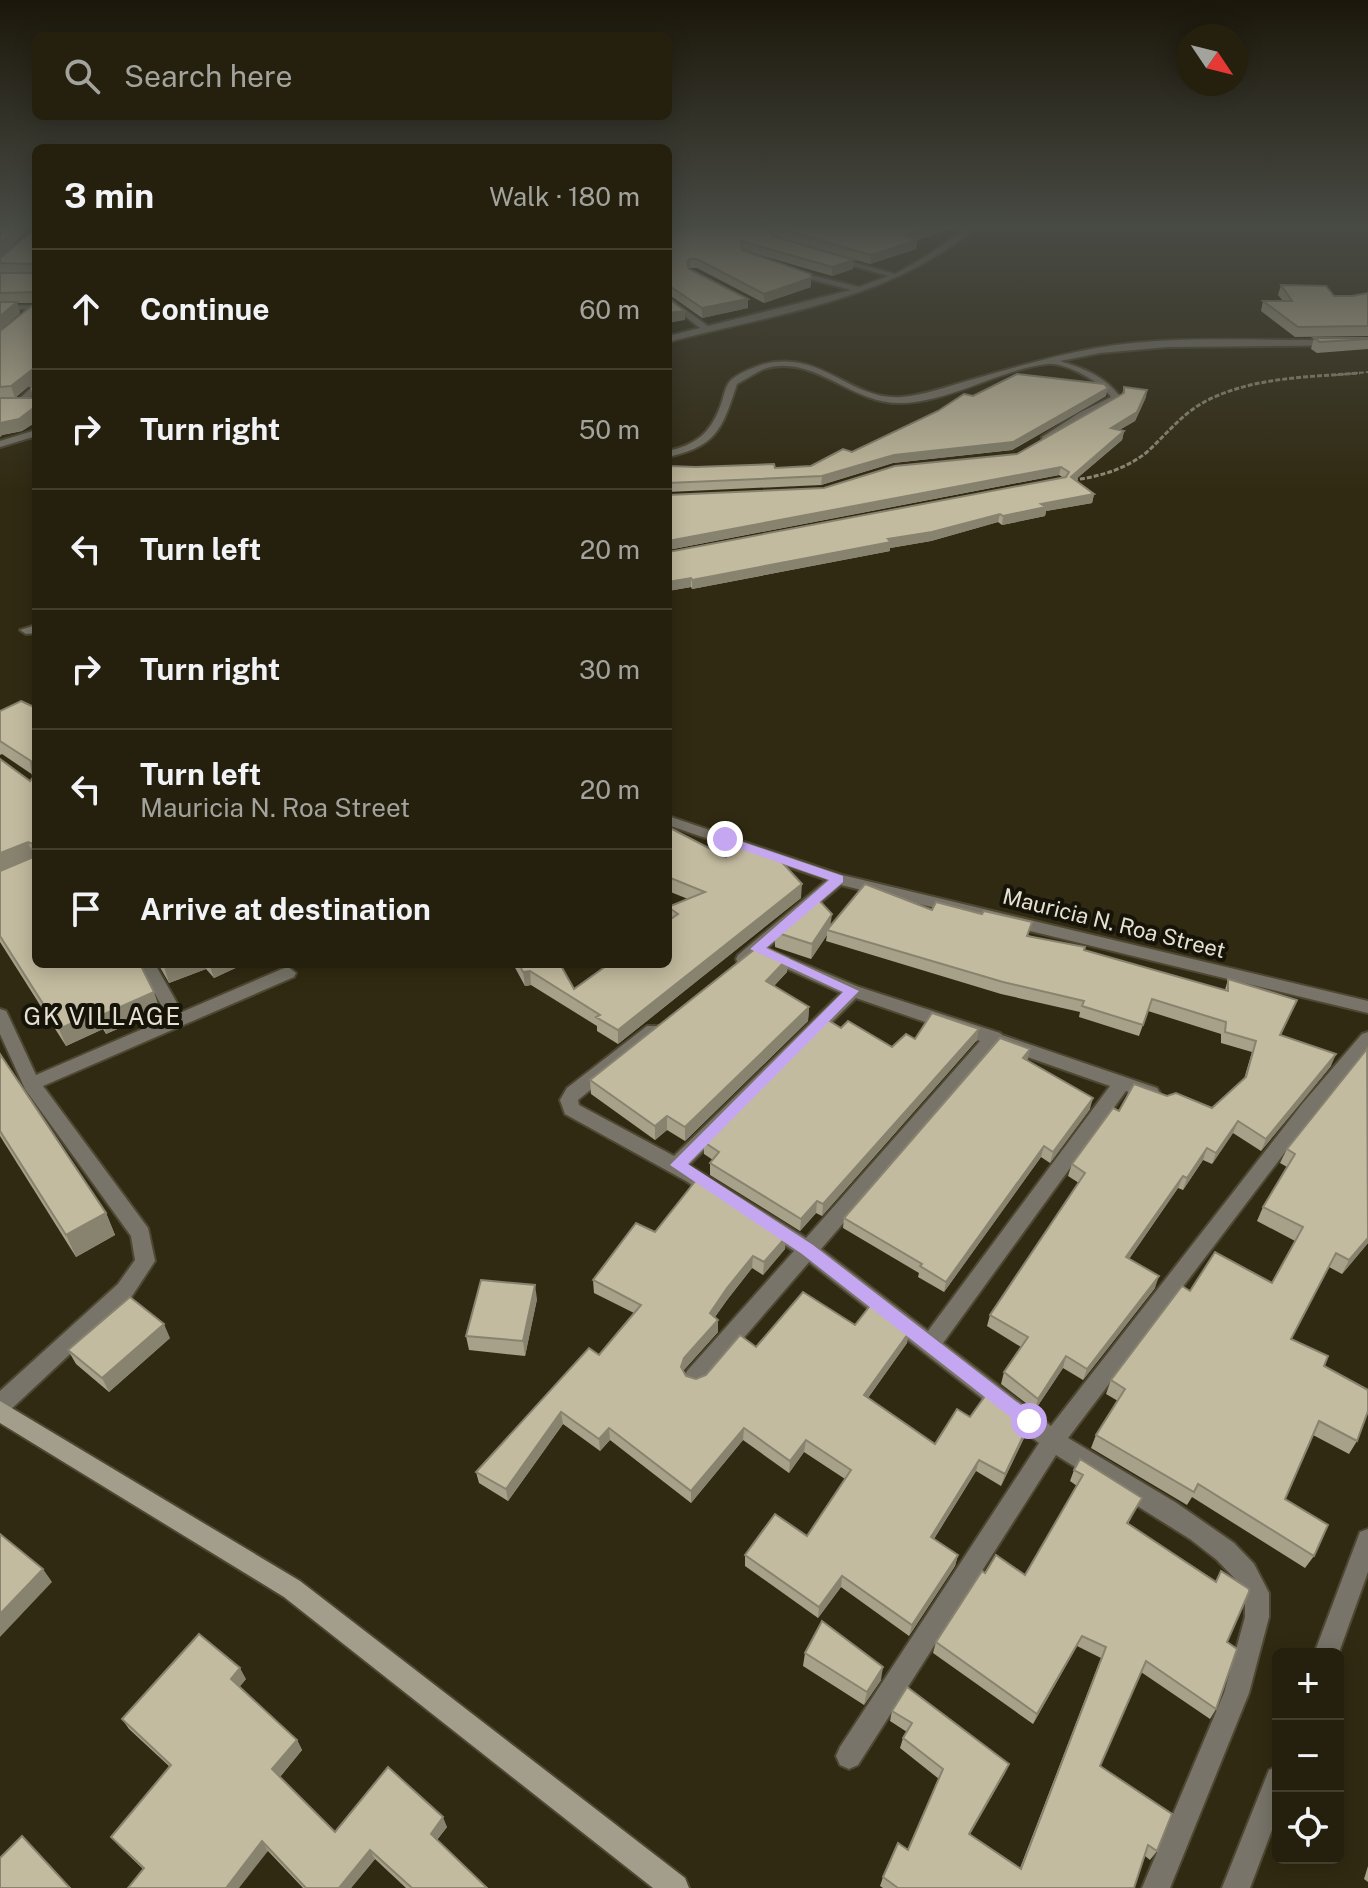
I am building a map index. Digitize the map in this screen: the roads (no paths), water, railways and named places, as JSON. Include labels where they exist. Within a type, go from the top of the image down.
[{"type":"street","points":[[690,316],[707,329]]},
{"type":"street","points":[[672,338],[763,316]]},
{"type":"street","points":[[672,452],[708,439],[727,410],[733,383],[746,373],[763,367],[806,365],[871,395],[899,400],[936,393],[1049,360],[1100,350],[1177,343],[1269,345],[1368,342]]},
{"type":"street","points":[[1033,445],[1116,398],[1110,388],[1085,371],[1049,360]]},
{"type":"street","points":[[32,389],[14,404],[32,404]]},
{"type":"street","points":[[0,444],[32,434]]},
{"type":"street","name":"Mauricia N. Roa Street","points":[[672,821],[838,879],[1368,1007]]},
{"type":"street","points":[[733,968],[838,879]]},
{"type":"street","points":[[757,949],[853,991],[1164,1098]]},
{"type":"street","points":[[149,968],[177,1019]]},
{"type":"street","points":[[31,1084],[288,973]]},
{"type":"street","points":[[677,1165],[853,991]]},
{"type":"street","points":[[0,1015],[31,1084],[141,1234],[145,1261],[125,1290],[0,1408],[292,1589],[675,1888]]},
{"type":"street","points":[[671,1016],[573,1093],[569,1100],[571,1109],[677,1165],[808,1250],[1053,1441],[1201,1534],[1242,1566],[1257,1594],[1255,1638],[1225,1724],[1156,1888]]},
{"type":"street","points":[[695,1378],[994,1037]]},
{"type":"street","points":[[849,1756],[1053,1441],[1308,1109],[1368,1038]]},
{"type":"street","points":[[931,1343],[1123,1082]]},
{"type":"street","points":[[1328,1648],[1368,1540]]},
{"type":"street","points":[[1236,1888],[1273,1792]]},
{"type":"district","name":"GK VILLAGE","points":[[103,1017]]}]
